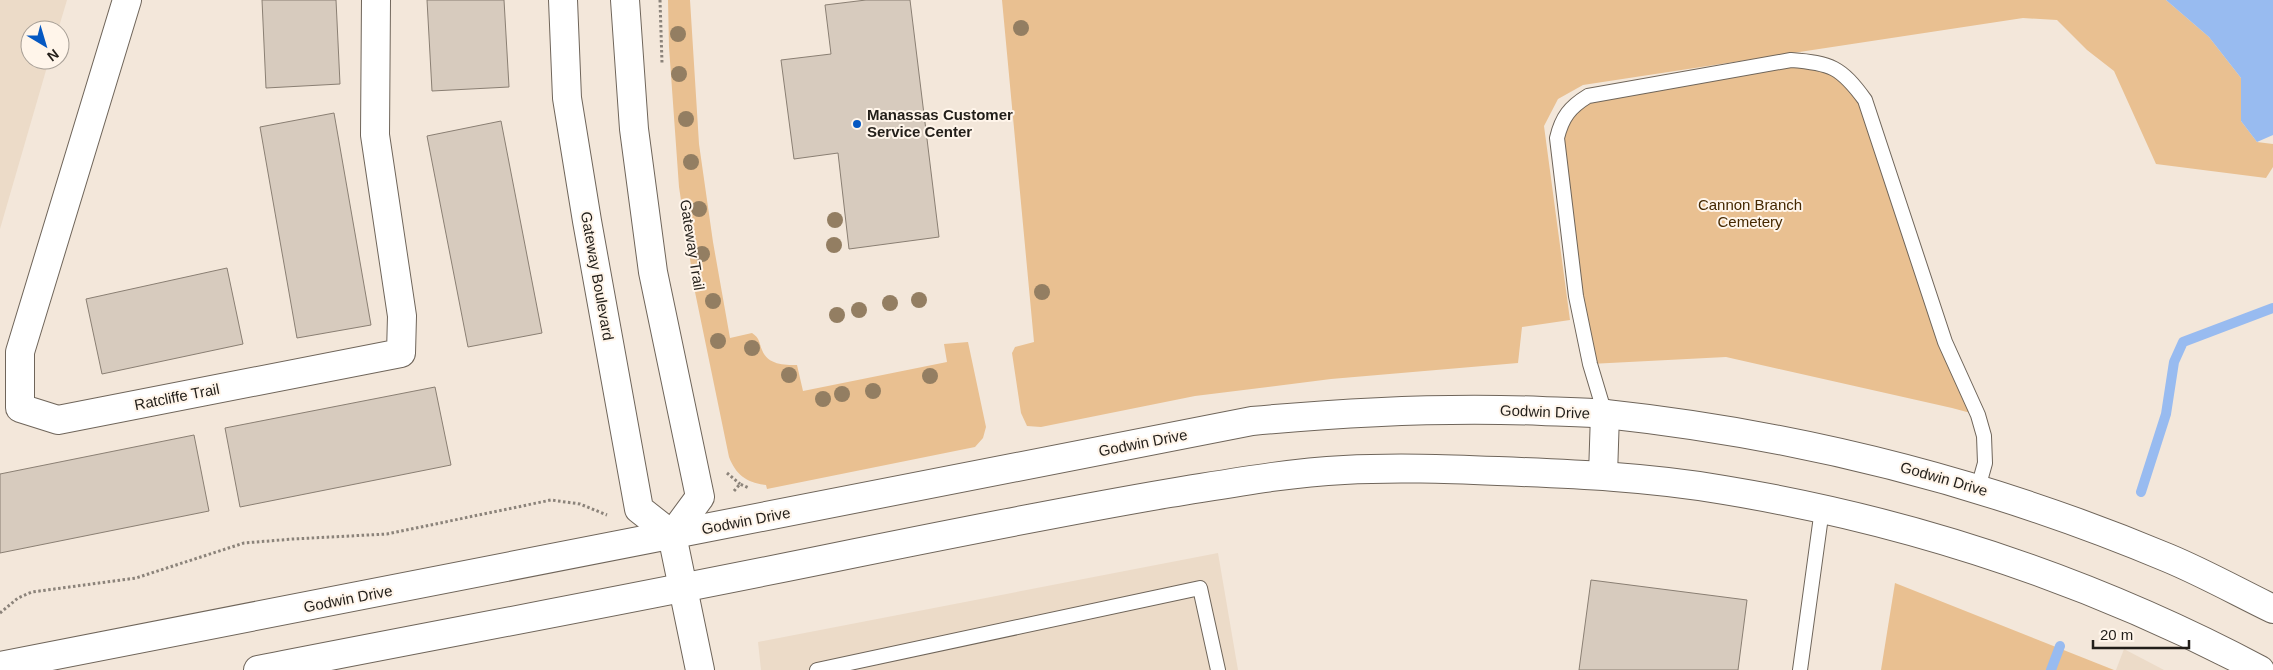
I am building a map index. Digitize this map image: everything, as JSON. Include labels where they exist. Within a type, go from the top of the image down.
[{"type":"street","name":"Ratcliffe Trail","points":[[127,0],[20,352],[20,408],[58,420],[402,353],[402,316],[375,135],[376,0]]},
{"type":"street","name":"Gateway Boulevard","points":[[563,0],[567,98],[587,221],[639,509],[672,535]]},
{"type":"street","points":[[625,0],[634,129],[653,272],[700,497],[672,535],[700,670]]},
{"type":"street","name":"Godwin Drive","points":[[0,666],[1252,421],[1350,412],[1501,409],[1605,414],[1795,442],[1911,468],[1978,488],[2066,518],[2169,558],[2273,608]]},
{"type":"street","points":[[1603,475],[1605,414]]},
{"type":"street","points":[[258,670],[683,588],[1057,512],[1253,480],[1339,470],[1410,468],[1603,475],[1722,489],[1848,514],[1956,544],[2093,591],[2201,639],[2260,670]]},
{"type":"lane","points":[[1605,414],[1590,364],[1576,296],[1557,138],[1561,122],[1572,106],[1588,96],[1791,60],[1815,62],[1836,68],[1850,79],[1865,100],[1945,342],[1978,416],[1984,436],[1985,463],[1978,488]]},
{"type":"lane","points":[[1800,670],[1822,509]]},
{"type":"lane","points":[[817,670],[1200,588],[1218,670]]},
{"type":"path","points":[[660,0],[663,66]]},
{"type":"path","points":[[725,469],[740,484]]},
{"type":"path","points":[[0,613],[18,598],[32,592],[136,578],[244,543],[293,538],[387,534],[551,500],[580,504],[608,515]]},
{"type":"shaded area","points":[[0,0],[67,0],[61,20],[20,20],[20,70],[46,70],[0,229]]},
{"type":"shaded area","points":[[1218,553],[1238,670],[761,670],[758,642]]},
{"type":"shaded area","points":[[2124,649],[2164,670],[2116,670]]},
{"type":"green space","points":[[668,0],[690,0],[699,144],[713,242],[730,338],[752,333],[758,339],[768,359],[777,363],[797,365],[803,391],[947,362],[944,344],[968,342],[986,427],[983,438],[975,447],[767,489],[766,485],[748,480],[735,469],[729,457],[695,292],[679,187],[669,47]]},
{"type":"green space","points":[[1002,0],[2166,0],[2209,37],[2241,78],[2241,121],[2257,142],[2273,144],[2273,167],[2266,178],[2156,164],[2114,71],[2087,50],[2057,20],[2023,18],[1583,85],[1558,99],[1544,126],[1570,320],[1522,327],[1518,363],[1331,379],[1195,396],[1041,427],[1027,426],[1021,413],[1012,353],[1015,347],[1034,342]]},
{"type":"green space","name":"Cannon Branch Cemetery","points":[[1791,60],[1850,79],[1978,415],[1726,357],[1590,364],[1561,122],[1572,106]]},
{"type":"green space","points":[[1895,583],[2114,670],[1881,670]]},
{"type":"water","points":[[2166,0],[2273,0],[2273,135],[2257,142],[2241,121],[2241,78],[2209,37]]},
{"type":"building","points":[[262,0],[336,0],[340,84],[266,88]]},
{"type":"building","points":[[427,0],[504,0],[509,87],[432,91]]},
{"type":"building","name":"Manassas Customer Service Center","points":[[866,0],[910,0],[939,237],[849,249],[838,153],[794,159],[781,60],[831,54],[825,5]]},
{"type":"building","points":[[334,113],[371,325],[297,338],[260,127]]},
{"type":"building","points":[[501,121],[542,333],[468,347],[427,136]]},
{"type":"building","points":[[227,268],[243,344],[102,374],[86,299]]},
{"type":"building","points":[[435,387],[451,465],[240,507],[225,428]]},
{"type":"building","points":[[194,435],[209,511],[0,553],[0,474]]},
{"type":"building","points":[[1591,580],[1747,600],[1738,670],[1579,670]]},
{"type":"waterway","points":[[2141,492],[2166,414],[2174,362],[2183,342],[2273,308]]},
{"type":"waterway","points":[[2051,670],[2060,646]]},
{"type":"place","name":"Manassas Customer Service Center","points":[[857,124]]}]
